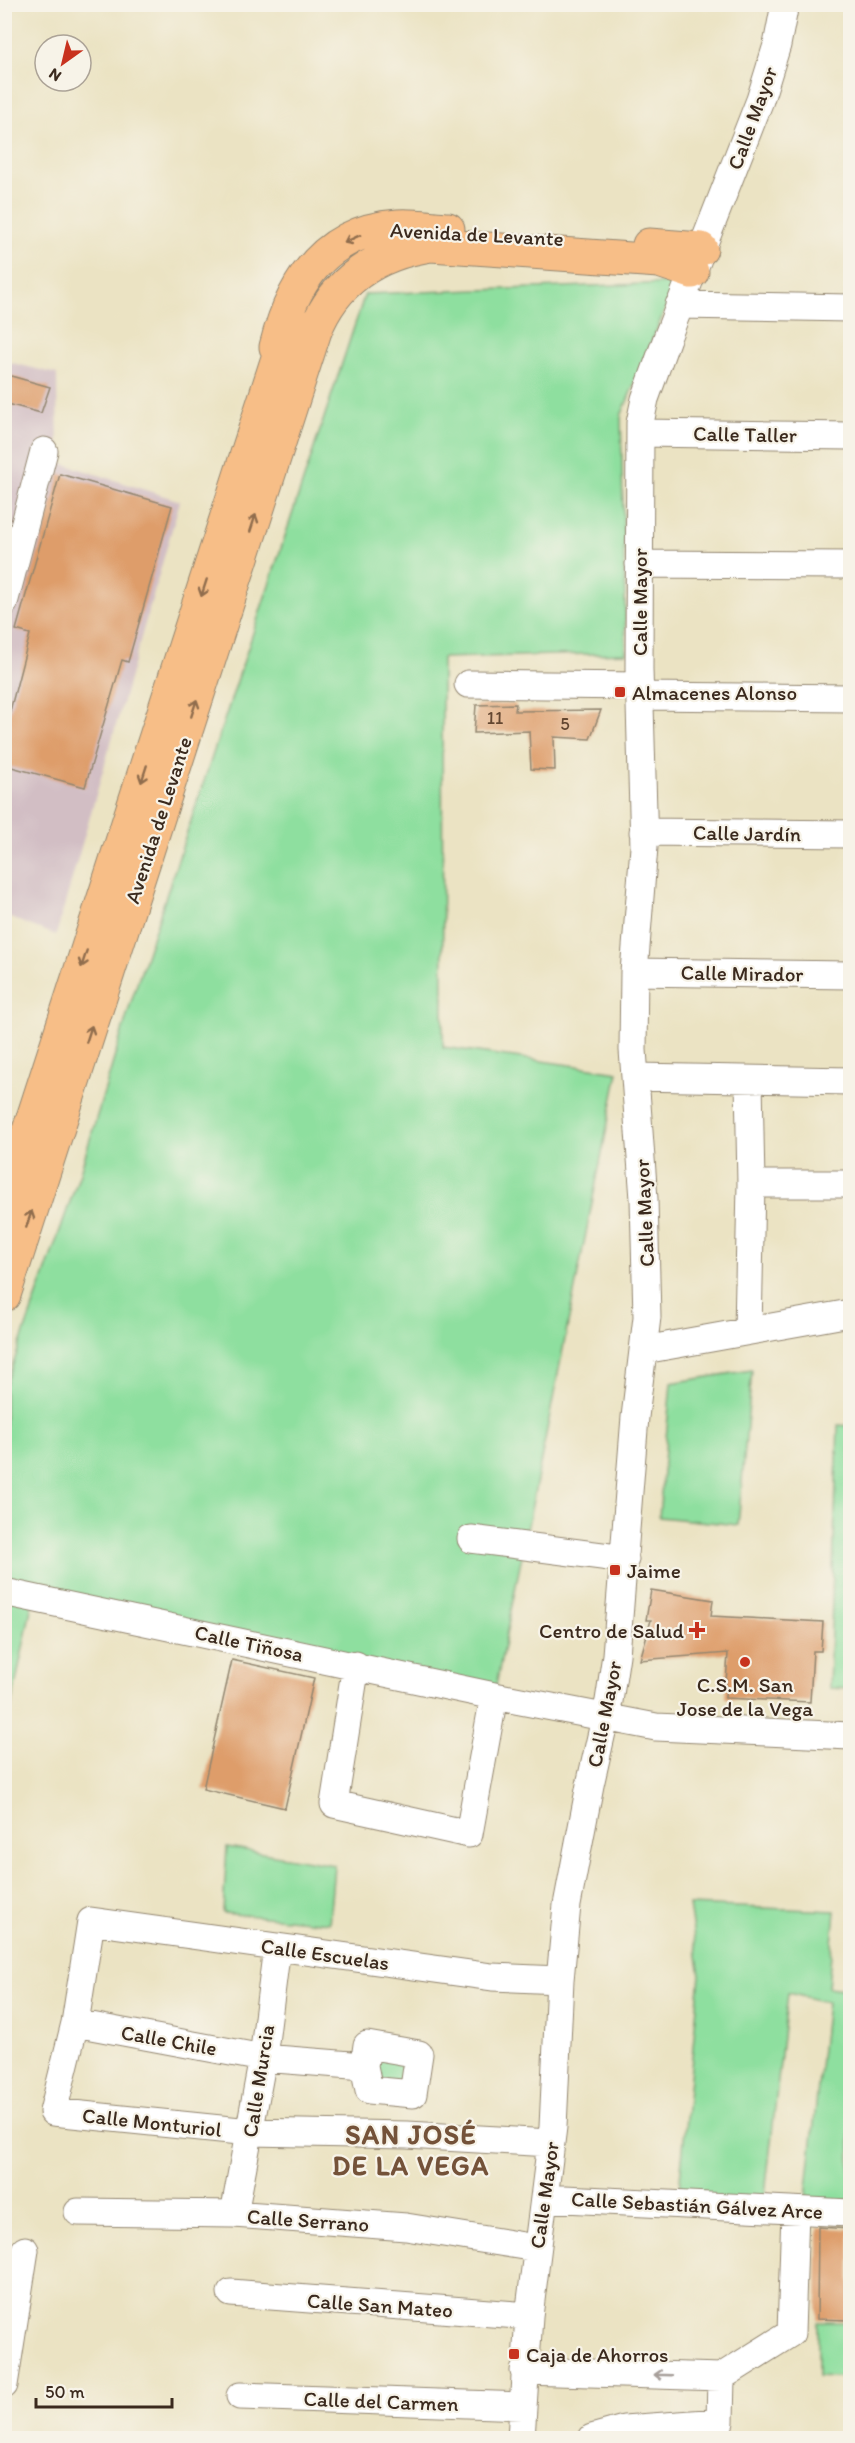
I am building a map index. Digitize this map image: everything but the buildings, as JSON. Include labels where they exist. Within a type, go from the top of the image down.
[{"type":"main road","name":"Avenida de Levante","points":[[260,412],[282,326],[299,284],[327,253],[361,234],[378,229],[405,226],[697,260]]},
{"type":"main road","name":"Avenida de Levante","points":[[310,345],[325,309],[342,287],[373,263],[411,248],[451,245],[659,261],[697,260]]},
{"type":"main road","name":"Avenida de Levante","points":[[4,1208],[260,412],[289,329],[296,326],[308,330],[312,337],[310,345],[4,1295]]},
{"type":"street","name":"Calle Mayor","points":[[521,2439],[529,2316],[551,2144],[560,1980],[570,1886],[616,1655],[626,1559],[634,1427],[644,1350],[648,1278],[633,1050],[634,972],[642,888],[643,832],[639,433],[645,399],[679,305],[764,89],[777,45],[785,4]]},
{"type":"street","points":[[679,305],[850,308]]},
{"type":"street","name":"Calle Taller","points":[[639,433],[850,436]]},
{"type":"street","points":[[4,603],[44,451]]},
{"type":"street","points":[[639,564],[850,565]]},
{"type":"street","points":[[468,684],[850,698]]},
{"type":"street","name":"Calle Jardín","points":[[643,832],[850,834]]},
{"type":"street","name":"Calle Mirador","points":[[634,972],[850,975]]},
{"type":"street","points":[[635,1077],[850,1082]]},
{"type":"street","points":[[748,1331],[751,1184],[749,1081]]},
{"type":"street","points":[[751,1184],[850,1184]]},
{"type":"street","points":[[644,1350],[850,1313]]},
{"type":"street","points":[[471,1539],[626,1559]]},
{"type":"street","name":"Calle Tiñosa","points":[[4,1592],[605,1718],[681,1730],[850,1736]]},
{"type":"street","points":[[356,1665],[334,1804],[345,1807],[469,1834],[494,1696]]},
{"type":"street","name":"Calle Escuelas","points":[[75,2023],[91,1921],[492,1977],[560,1980]]},
{"type":"street","name":"Calle Murcia","points":[[234,2214],[263,2058],[277,1947]]},
{"type":"street","name":"Calle Chile","points":[[75,2023],[263,2058],[364,2066]]},
{"type":"street","name":"Calle Monturiol","points":[[75,2023],[53,2112],[250,2132],[407,2135],[551,2144]]},
{"type":"street","name":"Calle Sebastián Gálvez Arce","points":[[544,2198],[850,2212]]},
{"type":"street","points":[[524,2371],[721,2376],[791,2333],[795,2211]]},
{"type":"street","name":"Calle Serrano","points":[[78,2212],[234,2214],[406,2227],[536,2248]]},
{"type":"street","points":[[5,2380],[25,2250]]},
{"type":"street","name":"Calle San Mateo","points":[[231,2293],[529,2316]]},
{"type":"street","points":[[592,2439],[624,2429],[720,2422],[721,2376]]},
{"type":"street","name":"Calle del Carmen","points":[[240,2396],[522,2406]]},
{"type":"shaded area","points":[[4,361],[57,374],[58,462],[180,501],[56,935],[5,916]]},
{"type":"green space","points":[[676,283],[621,416],[626,653],[442,658],[443,1047],[618,1072],[494,1696],[33,1599],[5,1736],[5,1387],[79,1176],[131,1002],[365,294]]},
{"type":"green space","points":[[752,1370],[738,1525],[659,1517],[671,1383]]},
{"type":"green space","points":[[838,1425],[850,1426],[850,1689],[829,1688]]},
{"type":"green space","points":[[227,1847],[334,1865],[329,1923],[223,1913]]},
{"type":"green space","points":[[689,1905],[835,1911],[828,1987],[850,1990],[850,2209],[805,2207],[827,2002],[788,1993],[764,2203],[678,2200],[700,1975]]},
{"type":"green space","points":[[370,2050],[414,2058],[411,2084],[367,2080]]},
{"type":"green space","points":[[818,2322],[850,2322],[850,2378],[818,2376]]},
{"type":"place","name":"Almacenes Alonso","points":[[620,692]]},
{"type":"place","name":"Jaime","points":[[615,1570]]},
{"type":"place","name":"Centro de Salud","points":[[697,1630]]},
{"type":"place","name":"C.S.M. San Jose de la Vega","points":[[745,1662]]},
{"type":"place","name":"Caja de Ahorros","points":[[514,2354]]},
{"type":"district","name":"SAN JOSÉ DE LA VEGA","points":[[411,2150]]}]
